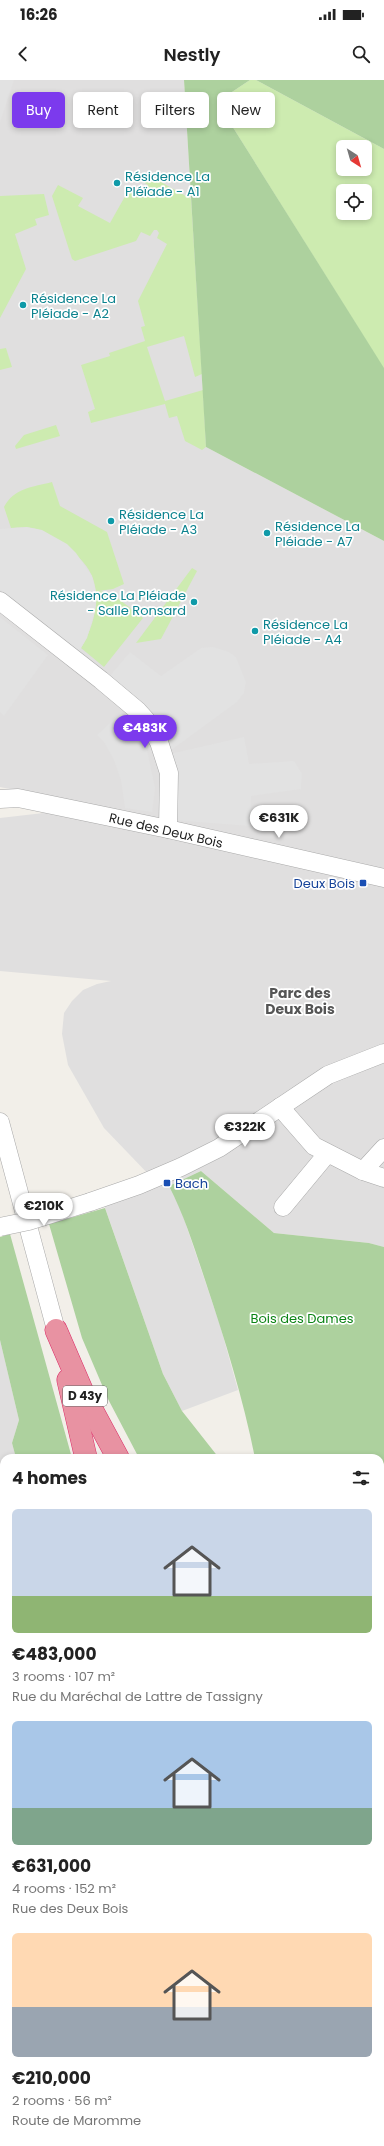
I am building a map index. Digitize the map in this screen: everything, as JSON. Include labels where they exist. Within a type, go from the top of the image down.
[{"type":"highway","points":[[56,1330],[85,1454]]},
{"type":"highway","name":"D 43y","points":[[56,1330],[84,1395],[116,1454]]},
{"type":"street","points":[[0,601],[101,680],[138,711],[147,721],[159,742],[169,773],[168,829]]},
{"type":"street","name":"Rue des Deux Bois","points":[[0,789],[18,798]]},
{"type":"street","name":"Rue des Deux Bois","points":[[0,799],[18,798],[168,829],[384,878]]},
{"type":"street","points":[[0,1227],[29,1221],[90,1202],[139,1185],[181,1167],[219,1148],[328,1075],[384,1053]]},
{"type":"street","points":[[280,1107],[314,1146],[327,1154],[363,1171],[384,1178]]},
{"type":"street","name":"D 43y","points":[[1,1126],[56,1330]]},
{"type":"street","points":[[363,1171],[384,1148]]},
{"type":"street","points":[[283,1207],[327,1154]]},
{"type":"shaded area","points":[[0,80],[184,80],[185,92],[141,92],[141,128],[187,128],[206,447],[384,541],[384,1247],[369,1243],[274,1233],[201,1171],[169,1186],[181,1210],[220,1325],[238,1390],[182,1411],[163,1374],[102,1199],[153,1179],[104,1128],[68,1065],[62,1034],[64,1013],[72,1001],[83,990],[97,984],[111,981],[0,971],[0,818],[96,807],[0,787]]},
{"type":"shaded area","points":[[0,80],[14,80],[0,122]]},
{"type":"shaded area","points":[[27,527],[42,530],[67,544],[76,553],[92,576],[97,596],[95,611],[87,638],[78,653],[0,590],[0,529]]},
{"type":"shaded area","points":[[0,617],[48,655],[4,716],[0,712]]},
{"type":"shaded area","points":[[213,647],[229,652],[236,657],[246,682],[244,693],[237,702],[170,751],[108,678],[130,652],[161,676],[201,648]]},
{"type":"shaded area","points":[[121,712],[146,745],[155,788],[152,812],[125,808],[121,780],[114,760],[104,742],[97,735]]},
{"type":"shaded area","points":[[244,737],[249,764],[294,761],[302,774],[301,789],[251,796],[250,826],[172,820],[170,754]]},
{"type":"shaded area","points":[[0,1340],[19,1420],[12,1443],[15,1454],[0,1454]]},
{"type":"green space","points":[[184,80],[250,80],[232,92],[217,92],[217,128],[233,128],[384,368],[384,541],[206,447],[187,128],[209,128],[209,92],[185,92]]},
{"type":"green space","points":[[250,80],[256,80],[367,140],[336,140],[336,176],[372,176],[372,143],[384,149],[384,369],[233,128],[275,128],[275,92],[232,92]]},
{"type":"green space","points":[[256,80],[384,80],[384,149],[372,143],[372,140],[367,140]]},
{"type":"green space","points":[[145,173],[191,199],[202,374],[195,377],[184,336],[147,347],[165,401],[203,390],[206,447],[202,450],[185,441],[177,416],[169,418],[165,404],[91,423],[88,412],[95,409],[81,365],[110,356],[109,353],[145,341],[141,327],[145,326],[138,301],[167,244],[157,238],[159,233],[157,230],[154,230],[150,236],[141,232],[136,241],[75,261],[72,259],[52,196],[58,185],[83,198],[78,206],[110,223],[128,191],[141,198],[148,185],[141,181]]},
{"type":"green space","points":[[44,194],[49,215],[35,219],[37,225],[15,234],[26,269],[0,318],[0,196]]},
{"type":"green space","points":[[6,348],[12,367],[0,370],[0,349]]},
{"type":"green space","points":[[56,425],[60,436],[16,449],[15,446],[24,435]]},
{"type":"green space","points":[[52,482],[60,506],[107,532],[124,584],[113,589],[98,591],[111,593],[143,618],[104,667],[81,648],[91,627],[96,605],[94,582],[90,572],[79,558],[40,530],[11,528],[4,507],[13,496],[19,492],[31,487]]},
{"type":"green space","points":[[192,568],[197,571],[161,639],[136,643]]},
{"type":"green space","name":"Bois des Dames","points":[[201,1171],[274,1233],[369,1243],[384,1247],[384,1454],[254,1454],[239,1391],[220,1326],[189,1234],[169,1186]]},
{"type":"green space","points":[[105,1208],[163,1374],[182,1411],[216,1454],[137,1454],[108,1399],[82,1338],[49,1224]]},
{"type":"green space","points":[[10,1234],[71,1454],[15,1454],[12,1443],[19,1420],[0,1340],[0,1237]]},
{"type":"place","name":"Résidence La Pléïade - A1","points":[[117,183]]},
{"type":"place","name":"Résidence La Pléiade - A2","points":[[23,305]]},
{"type":"place","name":"Résidence La Pléiade - A3","points":[[111,521]]},
{"type":"place","name":"Résidence La Pléiade - A7","points":[[267,533]]},
{"type":"place","name":"Résidence La Pléiade - Salle Ronsard","points":[[194,602]]},
{"type":"place","name":"Résidence La Pléiade - A4","points":[[255,631]]},
{"type":"place","name":"Deux Bois","points":[[363,883]]},
{"type":"place","name":"Bach","points":[[167,1183]]},
{"type":"district","name":"Parc des Deux Bois","points":[[300,1002]]}]
